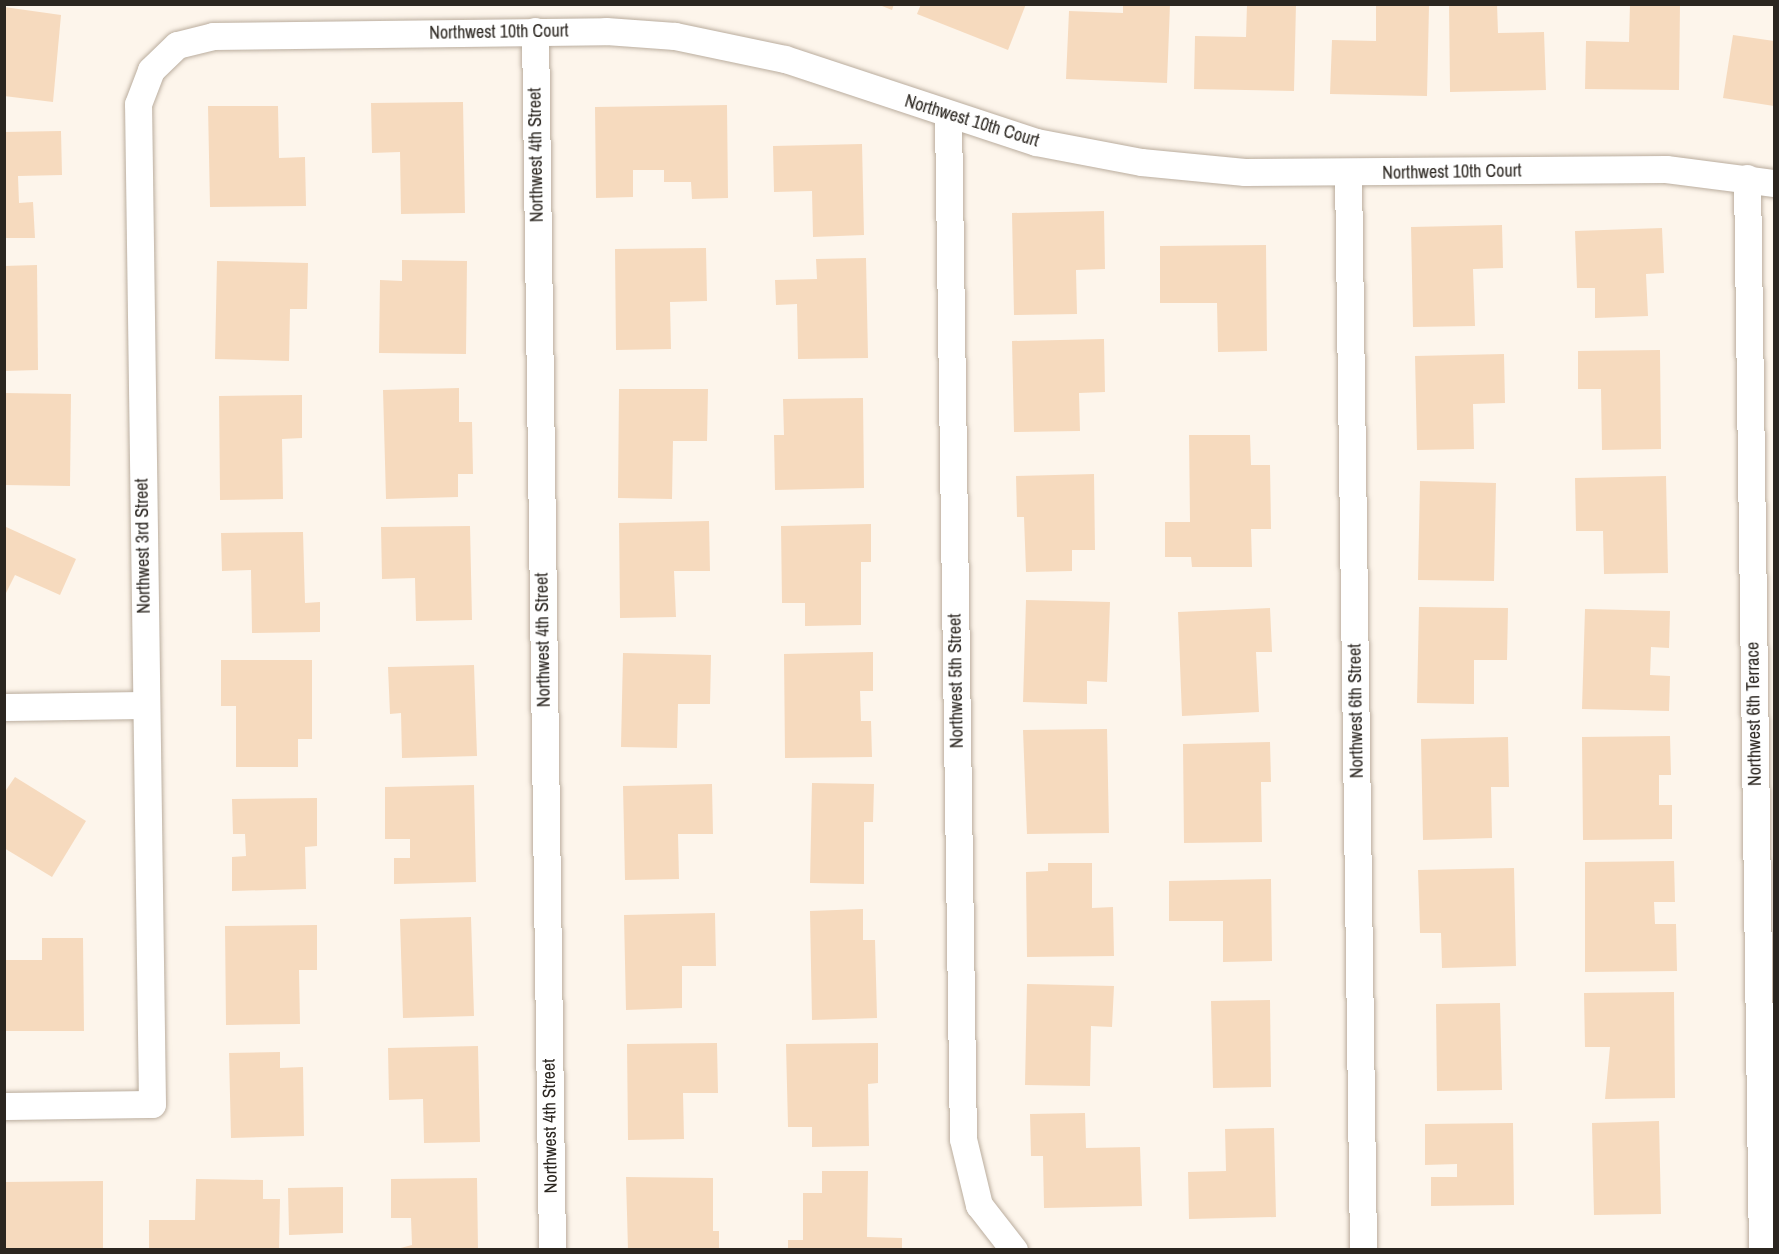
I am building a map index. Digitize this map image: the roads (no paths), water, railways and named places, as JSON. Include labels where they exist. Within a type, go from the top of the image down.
[{"type":"street","name":"Northwest 4th Street","points":[[534,31],[552,1250]]},
{"type":"street","name":"Northwest 10th Court","points":[[177,45],[213,36],[606,31],[713,42],[785,58],[948,117],[1036,142],[1142,162],[1245,172],[1666,170],[1774,183]]},
{"type":"street","name":"Northwest 3rd Street","points":[[4,1106],[152,1104],[138,104],[150,70],[177,45]]},
{"type":"street","name":"Northwest 5th Street","points":[[948,117],[963,1139],[979,1205],[1008,1243]]},
{"type":"street","name":"Northwest 6th Street","points":[[1348,173],[1363,1250]]},
{"type":"street","name":"Northwest 6th Terrace","points":[[1747,178],[1762,1250]]},
{"type":"street","points":[[4,707],[146,705]]}]
